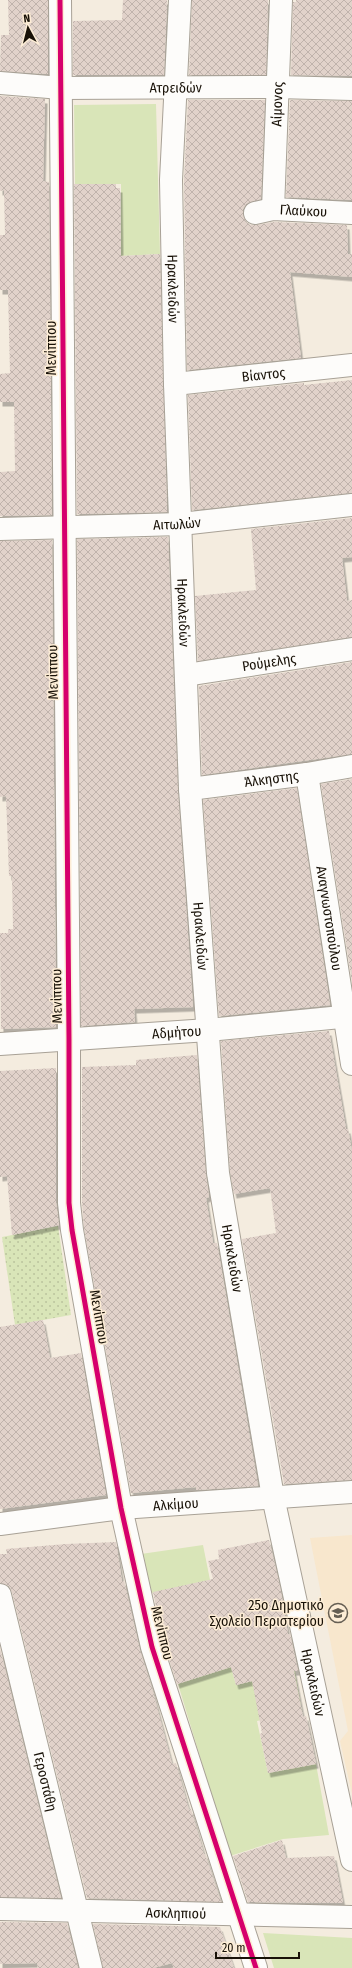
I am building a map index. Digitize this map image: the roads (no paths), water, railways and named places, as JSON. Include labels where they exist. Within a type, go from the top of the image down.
[{"type":"street","name":"Μενίππου","points":[[60,0],[69,1039],[69,1203],[72,1230],[121,1508],[152,1647],[256,1968]]},
{"type":"street","name":"Ηρακλειδών","points":[[180,0],[171,195],[175,384],[190,789],[218,1173],[273,1497],[352,1860]]},
{"type":"street","name":"Αίμονος","points":[[264,211],[277,87],[281,0]]},
{"type":"street","name":"Ατρειδών","points":[[0,83],[61,88],[277,87],[352,89]]},
{"type":"street","name":"Γλαύκου","points":[[264,211],[352,212]]},
{"type":"street","name":"Βίαντος","points":[[175,384],[352,364]]},
{"type":"street","name":"Αιτωλών","points":[[0,529],[181,524],[352,504]]},
{"type":"street","name":"Ρούμελης","points":[[186,675],[352,649]]},
{"type":"street","name":"Άλκηστης","points":[[190,789],[307,774],[352,766]]},
{"type":"street","name":"Αναγνωστοπούλου","points":[[307,774],[348,1017],[352,1064]]},
{"type":"street","name":"Αδμήτου","points":[[0,1044],[208,1030],[348,1017]]},
{"type":"street","name":"Αλκίμου","points":[[0,1524],[121,1508],[352,1492]]},
{"type":"street","name":"Γεροστάθη","points":[[0,1594],[91,1968]]},
{"type":"street","name":"Ασκληπιού","points":[[0,1909],[352,1917]]},
{"type":"place","name":"25ο Δημοτικό Σχολείο Περιστερίου","points":[[338,1613]]}]
